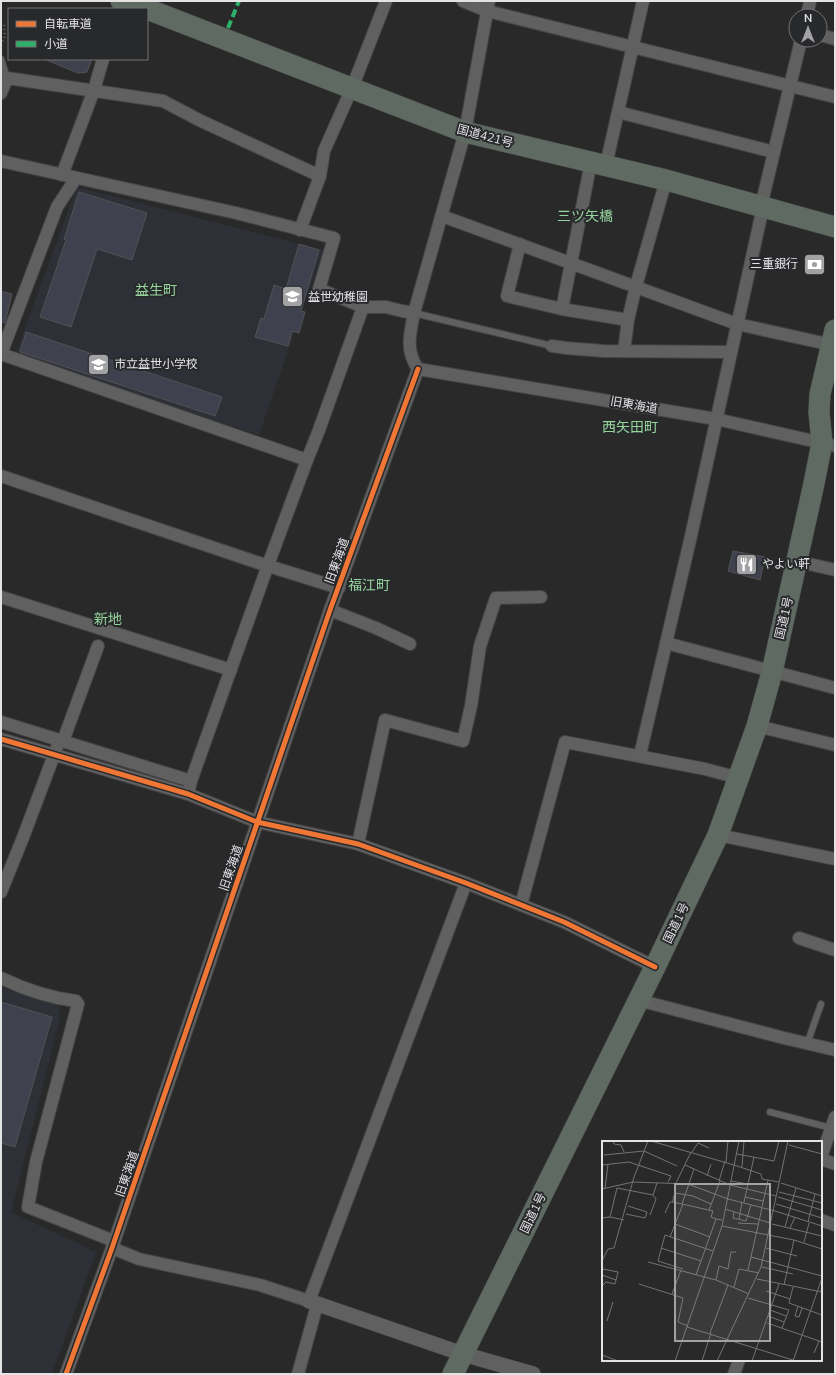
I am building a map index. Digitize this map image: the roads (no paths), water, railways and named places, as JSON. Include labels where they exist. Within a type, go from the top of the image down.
[{"type":"highway","name":"国道421号","points":[[121,1],[144,8]]},
{"type":"highway","name":"国道421号","points":[[148,9],[465,132],[666,180],[835,227]]},
{"type":"highway","name":"国道1号","points":[[828,444],[819,412],[820,394],[833,338]]},
{"type":"highway","name":"国道1号","points":[[453,1374],[655,967],[718,835],[757,726],[772,672],[796,561],[814,488],[835,424]]},
{"type":"street","points":[[300,230],[320,176],[324,151],[352,88],[386,1]]},
{"type":"street","points":[[463,1],[488,6],[632,47],[835,97]]},
{"type":"street","points":[[562,309],[571,262],[598,163],[618,112],[643,1]]},
{"type":"street","points":[[418,369],[411,359],[409,338],[414,313],[465,132],[488,6]]},
{"type":"street","points":[[640,755],[716,419],[774,152],[799,48]]},
{"type":"street","points":[[62,175],[94,90],[103,60]]},
{"type":"street","points":[[1,93],[7,78],[163,101],[199,120],[320,176]]},
{"type":"street","points":[[618,112],[774,152]]},
{"type":"street","points":[[1,161],[236,213],[334,238],[319,289],[363,307],[386,307],[414,313]]},
{"type":"street","points":[[76,178],[57,207],[1,354],[307,460]]},
{"type":"street","points":[[624,351],[628,320],[636,286],[666,180]]},
{"type":"street","points":[[442,216],[737,324],[833,338]]},
{"type":"street","points":[[520,244],[507,296],[562,309],[628,320]]},
{"type":"street","points":[[188,794],[191,781],[230,670],[322,423],[363,307]]},
{"type":"street","points":[[552,346],[604,351],[730,352]]},
{"type":"street","name":"旧東海道","points":[[66,1374],[113,1245],[330,610],[418,369],[716,419],[828,444]]},
{"type":"street","points":[[1,476],[338,588]]},
{"type":"street","points":[[796,561],[835,570]]},
{"type":"street","points":[[1,597],[230,670]]},
{"type":"street","points":[[358,844],[384,720],[463,741],[471,706],[480,646],[496,598],[541,597]]},
{"type":"street","points":[[330,610],[376,628],[410,644]]},
{"type":"street","points":[[666,644],[835,688]]},
{"type":"street","points":[[1,892],[98,646]]},
{"type":"street","points":[[1,722],[191,781]]},
{"type":"street","points":[[757,726],[835,745]]},
{"type":"street","points":[[1,739],[188,794],[257,822],[358,844],[466,883],[564,922],[655,967]]},
{"type":"street","points":[[521,905],[565,742],[640,755],[705,769],[738,778]]},
{"type":"street","points":[[718,835],[835,859]]},
{"type":"street","points":[[298,1374],[313,1303],[466,883]]},
{"type":"street","points":[[799,938],[835,950]]},
{"type":"street","points":[[1,978],[15,985],[62,1000],[76,1001],[78,1004],[41,1140],[28,1207],[113,1245],[139,1260],[260,1285],[463,1354],[533,1374]]},
{"type":"street","points":[[638,1000],[835,1050]]},
{"type":"street","points":[[822,1155],[835,1116]]},
{"type":"street","points":[[822,1158],[835,1164]]},
{"type":"street","points":[[822,1220],[835,1225]]},
{"type":"street","points":[[734,1374],[739,1361]]},
{"type":"lane","points":[[1,59],[7,78]]},
{"type":"lane","points":[[414,313],[552,346]]},
{"type":"lane","points":[[807,1044],[821,1004]]},
{"type":"lane","points":[[770,1112],[831,1128]]},
{"type":"place","name":"三重銀行","points":[[814,264]]},
{"type":"place","name":"益世幼稚園","points":[[293,297]]},
{"type":"place","name":"市立益世小学校","points":[[99,364]]},
{"type":"place","name":"やよい軒","points":[[746,564]]},
{"type":"district","name":"三ツ矢橋","points":[[585,216]]},
{"type":"district","name":"益生町","points":[[156,290]]},
{"type":"district","name":"西矢田町","points":[[630,427]]},
{"type":"district","name":"福江町","points":[[369,585]]},
{"type":"district","name":"新地","points":[[108,619]]}]
